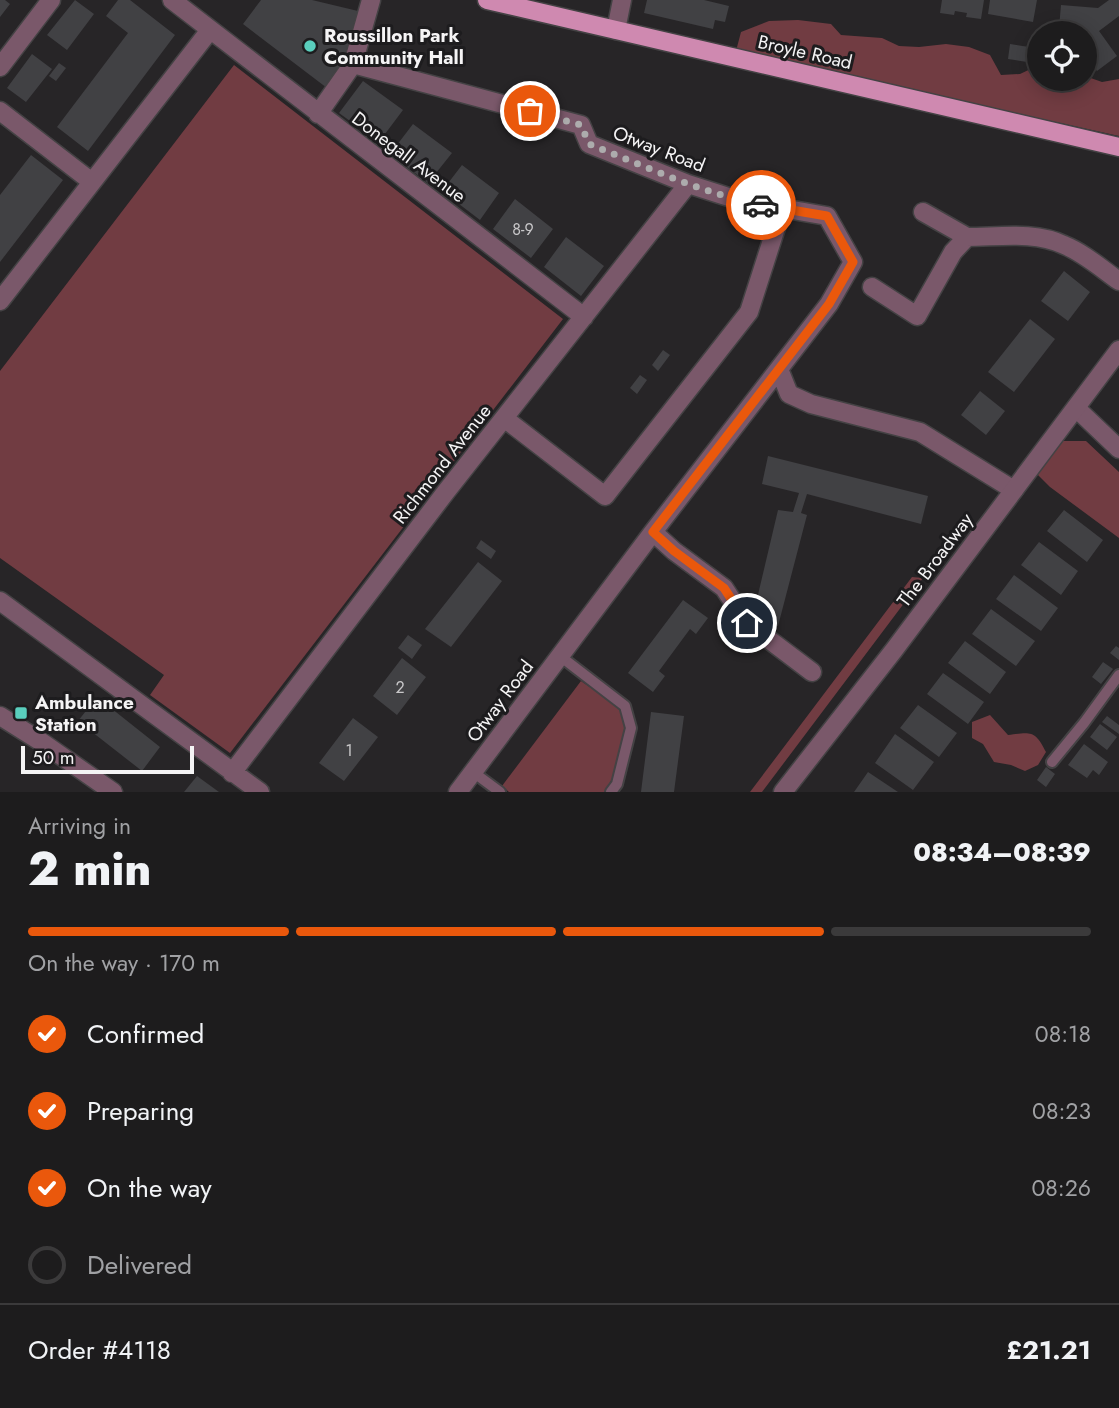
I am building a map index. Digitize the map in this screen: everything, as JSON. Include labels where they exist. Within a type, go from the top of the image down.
[{"type":"main road","name":"Broyle Road","points":[[487,0],[1117,145]]},
{"type":"street","points":[[0,67],[51,0]]},
{"type":"street","name":"Donegall Avenue","points":[[172,0],[584,317]]},
{"type":"street","points":[[317,114],[354,64],[371,0]]},
{"type":"street","points":[[616,30],[622,0]]},
{"type":"street","points":[[0,301],[210,30]]},
{"type":"street","name":"Otway Road","points":[[354,64],[581,125],[589,144],[688,184],[741,201],[827,216],[853,262],[829,304],[653,532],[458,792]]},
{"type":"street","points":[[0,111],[92,182]]},
{"type":"street","name":"Richmond Avenue","points":[[232,772],[688,184]]},
{"type":"street","points":[[504,418],[605,496],[749,312],[782,209]]},
{"type":"street","points":[[923,212],[967,237],[1028,236],[1049,239],[1066,245],[1119,281]]},
{"type":"street","points":[[872,287],[917,316],[953,252],[967,237]]},
{"type":"street","name":"The Broadway","points":[[783,792],[894,650],[1119,350]]},
{"type":"street","points":[[779,369],[789,394],[811,404],[920,432],[1014,490]]},
{"type":"street","points":[[1076,408],[1119,449]]},
{"type":"street","points":[[653,532],[724,588],[747,623],[812,672]]},
{"type":"street","points":[[0,601],[260,792]]},
{"type":"street","points":[[0,716],[113,792]]},
{"type":"lane","points":[[559,656],[625,706],[631,728],[617,784],[611,792]]},
{"type":"lane","points":[[1052,762],[1119,675]]},
{"type":"lane","points":[[473,772],[500,792]]},
{"type":"shaded area","points":[[798,20],[831,24],[841,35],[882,38],[899,46],[946,44],[969,47],[990,55],[1001,75],[1020,74],[1027,71],[1027,91],[1097,91],[1097,80],[1119,79],[1119,136],[736,51],[741,32],[769,21]]},
{"type":"shaded area","points":[[234,65],[563,319],[230,753],[150,695],[164,675],[0,558],[0,371]]},
{"type":"shaded area","points":[[1059,441],[1086,441],[1119,472],[1119,538],[1050,487],[1036,473]]},
{"type":"shaded area","points":[[912,577],[923,578],[762,792],[750,792]]},
{"type":"shaded area","points":[[581,681],[614,704],[625,720],[624,741],[609,785],[604,792],[509,792],[502,786]]},
{"type":"shaded area","points":[[990,715],[1008,735],[1027,733],[1039,740],[1046,752],[1038,765],[1025,771],[994,762],[983,744],[972,738],[972,722]]},
{"type":"building","points":[[0,0],[10,4],[0,17]]},
{"type":"building","points":[[75,0],[94,14],[67,50],[47,35]]},
{"type":"building","points":[[118,0],[130,0],[175,35],[88,151],[57,127],[128,33],[106,16]]},
{"type":"building","name":"Roussillon Park Community Hall","points":[[261,0],[312,0],[358,11],[343,68],[327,88],[243,24]]},
{"type":"building","points":[[647,0],[704,0],[729,6],[725,22],[715,20],[713,29],[644,13]]},
{"type":"building","points":[[942,0],[984,0],[981,19],[966,17],[967,13],[955,11],[954,15],[940,13]]},
{"type":"building","points":[[990,0],[1037,0],[1033,21],[988,14]]},
{"type":"building","points":[[1109,0],[1119,0],[1119,16],[1099,31],[1117,56],[1097,71],[1097,21],[1060,21],[1061,5],[1098,8]]},
{"type":"building","points":[[1010,44],[1027,47],[1027,62],[1008,59]]},
{"type":"building","points":[[32,54],[52,69],[26,102],[7,88]]},
{"type":"building","points":[[59,63],[66,68],[56,81],[49,76]]},
{"type":"building","points":[[363,81],[403,110],[379,142],[339,113]]},
{"type":"building","points":[[413,124],[452,153],[428,183],[390,154]]},
{"type":"building","points":[[31,155],[63,180],[0,262],[0,195]]},
{"type":"building","points":[[462,165],[499,193],[480,220],[442,191]]},
{"type":"building","points":[[515,199],[553,229],[531,258],[493,229]]},
{"type":"building","points":[[566,237],[604,266],[581,296],[544,267]]},
{"type":"building","points":[[1064,271],[1090,292],[1068,321],[1041,301]]},
{"type":"building","points":[[1030,319],[1055,339],[1014,392],[988,372]]},
{"type":"building","points":[[663,350],[670,355],[658,371],[652,365]]},
{"type":"building","points":[[640,375],[647,380],[637,394],[630,388]]},
{"type":"building","points":[[980,391],[1005,411],[986,435],[961,415]]},
{"type":"building","points":[[768,456],[928,496],[921,524],[807,494],[801,513],[807,515],[778,626],[752,620],[778,510],[793,512],[799,493],[762,484]]},
{"type":"building","points":[[1064,510],[1103,540],[1087,562],[1047,531]]},
{"type":"building","points":[[481,540],[496,551],[491,559],[476,548]]},
{"type":"building","points":[[1039,542],[1078,571],[1061,595],[1021,565]]},
{"type":"building","points":[[478,562],[502,581],[451,647],[425,629]]},
{"type":"building","points":[[1014,575],[1058,608],[1041,631],[996,599]]},
{"type":"building","points":[[683,600],[708,618],[696,634],[690,629],[659,671],[665,676],[653,692],[628,673]]},
{"type":"building","points":[[991,609],[1035,641],[1016,666],[972,634]]},
{"type":"building","points":[[408,635],[422,645],[412,659],[398,648]]},
{"type":"building","points":[[965,641],[1006,672],[990,694],[948,663]]},
{"type":"building","points":[[1116,646],[1119,648],[1119,660],[1110,653]]},
{"type":"building","points":[[402,658],[426,677],[397,715],[373,696]]},
{"type":"building","points":[[1103,662],[1113,669],[1101,684],[1092,677]]},
{"type":"building","points":[[943,673],[984,702],[968,724],[927,694]]},
{"type":"building","points":[[97,697],[160,747],[142,771],[78,721]]},
{"type":"building","points":[[918,705],[957,733],[939,757],[900,728]]},
{"type":"building","points":[[651,712],[684,716],[674,792],[641,792]]},
{"type":"building","points":[[1107,716],[1119,725],[1119,734],[1102,722]]},
{"type":"building","points":[[353,718],[378,737],[344,781],[319,763]]},
{"type":"building","points":[[1100,724],[1117,737],[1107,750],[1090,737]]},
{"type":"building","points":[[895,734],[934,762],[913,790],[875,763]]},
{"type":"building","points":[[1084,744],[1108,762],[1099,775],[1093,770],[1087,778],[1068,765]]},
{"type":"building","points":[[1046,767],[1055,774],[1046,787],[1037,780]]},
{"type":"building","points":[[868,772],[898,792],[854,792]]},
{"type":"building","points":[[197,776],[219,792],[184,792]]},
{"type":"way so far","points":[[530,111],[581,125],[589,144],[688,184],[761,205]]},
{"type":"place","name":"Roussillon Park Community Hall","points":[[310,46]]},
{"type":"place","name":"Ambulance Station","points":[[21,713]]},
{"type":"route","points":[[747,623],[724,588],[653,532],[829,304],[853,262],[827,216],[761,205]]}]
